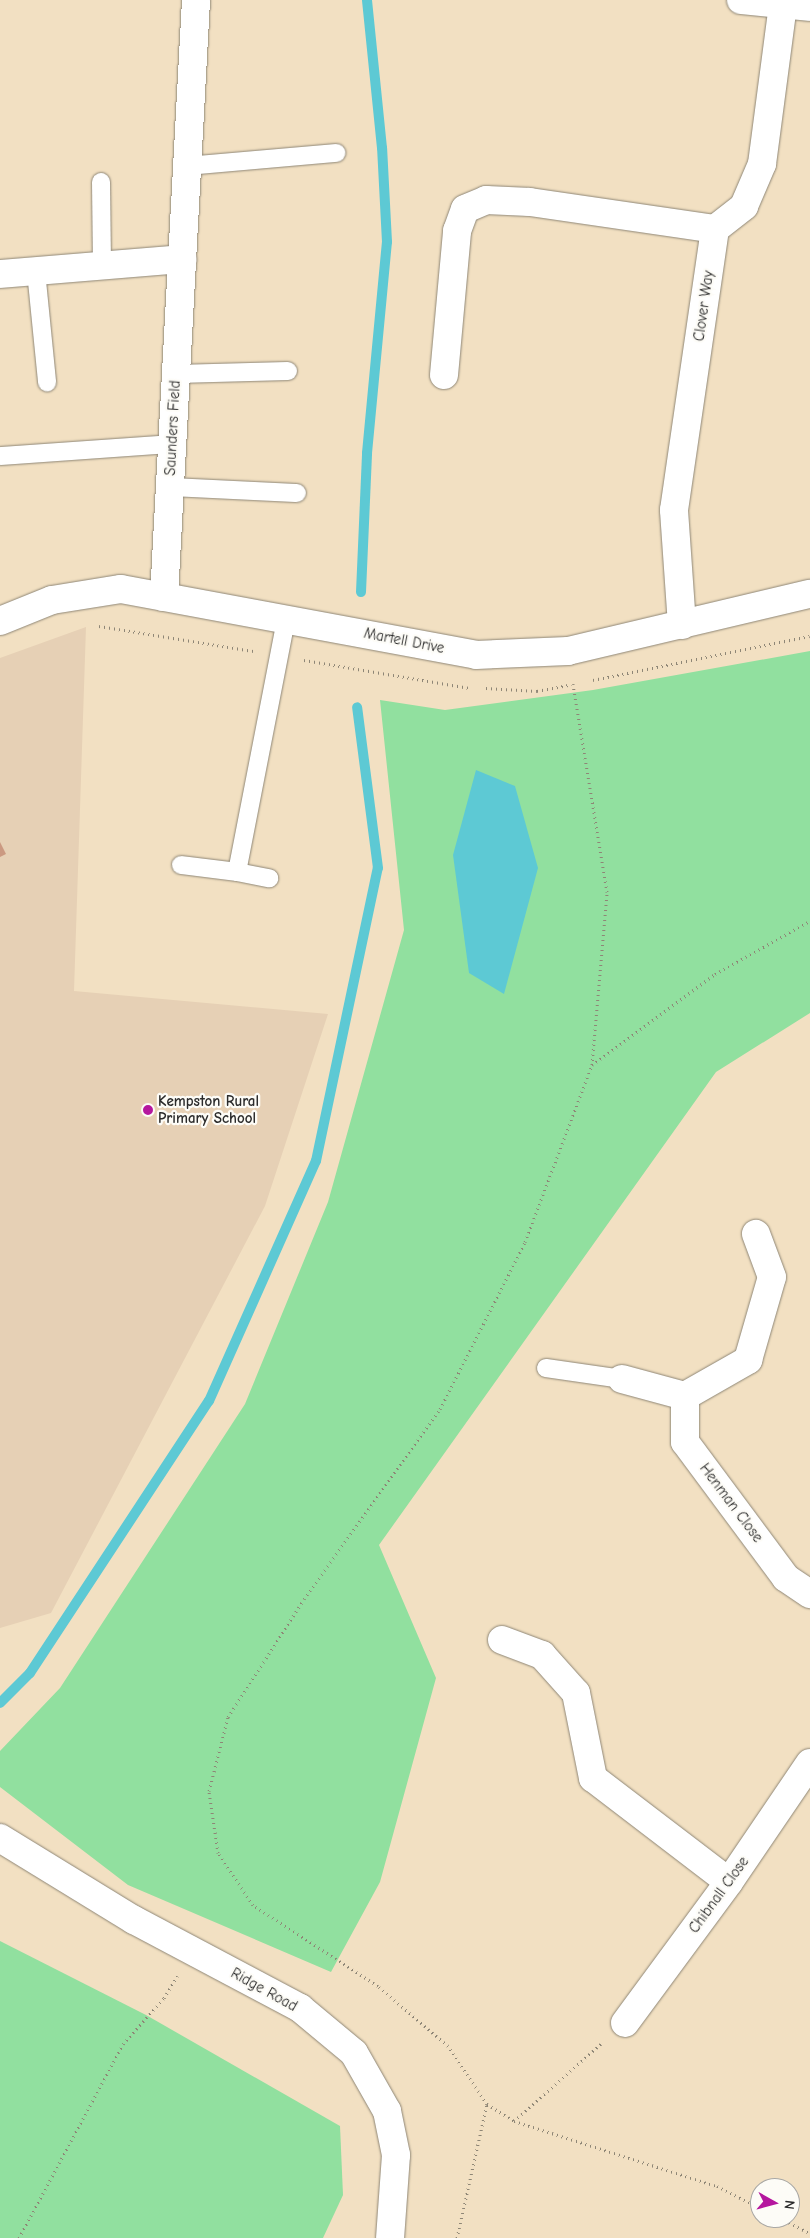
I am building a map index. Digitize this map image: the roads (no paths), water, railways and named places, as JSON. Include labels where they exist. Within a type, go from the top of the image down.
[{"type":"street","name":"Saunders Field","points":[[164,597],[196,0]]},
{"type":"street","points":[[741,0],[810,7]]},
{"type":"street","points":[[444,375],[457,231],[465,209],[486,200],[530,202],[715,229],[744,206],[762,164],[783,5]]},
{"type":"street","name":"Clover Way","points":[[682,624],[674,510],[715,229]]},
{"type":"street","points":[[0,274],[182,260]]},
{"type":"street","name":"Martell Drive","points":[[0,621],[52,600],[121,589],[476,655],[568,651],[810,594]]},
{"type":"street","points":[[622,1379],[685,1396],[748,1360],[772,1277],[756,1234]]},
{"type":"street","name":"Henman Close","points":[[685,1396],[685,1442],[786,1578],[810,1594]]},
{"type":"street","points":[[502,1640],[542,1655],[576,1693],[593,1778],[729,1882]]},
{"type":"street","name":"Chibnall Close","points":[[625,2023],[729,1882],[810,1763]]},
{"type":"street","name":"Ridge Road","points":[[0,1838],[134,1920],[300,2008],[354,2052],[388,2111],[396,2155],[390,2238]]},
{"type":"lane","points":[[187,166],[336,153]]},
{"type":"lane","points":[[101,182],[102,266]]},
{"type":"lane","points":[[36,271],[47,382]]},
{"type":"lane","points":[[176,374],[288,370]]},
{"type":"lane","points":[[0,456],[172,444]]},
{"type":"lane","points":[[170,487],[296,493]]},
{"type":"lane","points":[[237,872],[286,619]]},
{"type":"lane","points":[[181,865],[269,878]]},
{"type":"lane","points":[[546,1368],[622,1379]]},
{"type":"water","points":[[476,770],[515,786],[538,868],[504,994],[469,973],[453,855]]},
{"type":"waterway","points":[[361,592],[367,453],[387,242],[382,148],[367,0]]},
{"type":"waterway","points":[[0,1703],[30,1673],[209,1401],[316,1161],[378,868],[357,707]]},
{"type":"place","name":"Kempston Rural Primary School","points":[[148,1110]]}]
